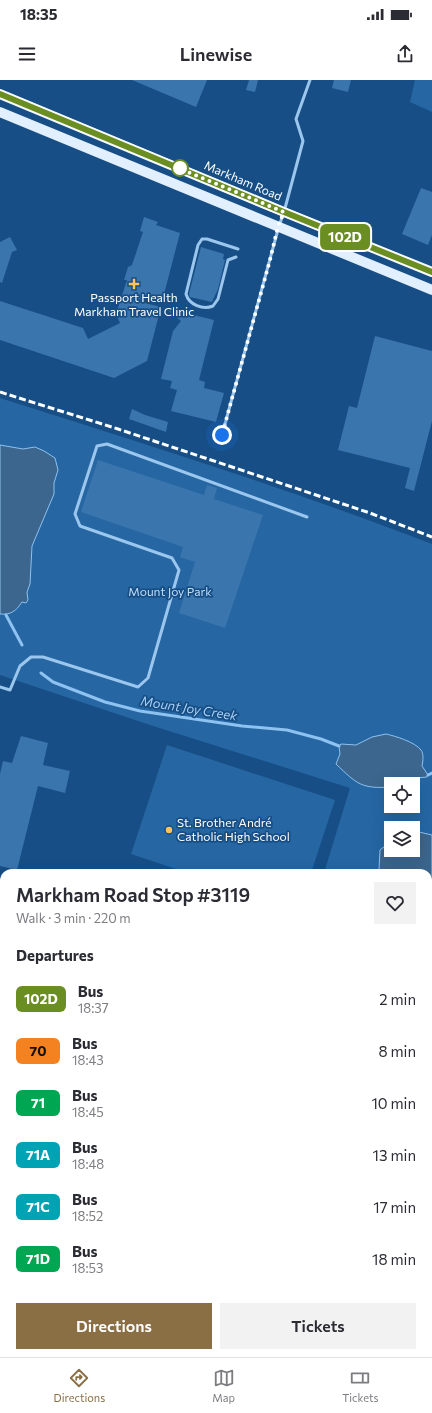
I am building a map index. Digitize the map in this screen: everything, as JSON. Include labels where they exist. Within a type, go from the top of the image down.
[{"type":"main road","name":"Markham Road","points":[[0,94],[432,272]]},
{"type":"main road","points":[[0,112],[432,290]]},
{"type":"lane","points":[[222,435],[278,226],[284,212],[303,141],[296,119],[310,80]]},
{"type":"lane","points":[[236,257],[228,260],[218,299],[213,306],[208,308],[193,304],[188,300],[186,294],[198,245],[202,239],[207,239],[238,249]]},
{"type":"lane","points":[[0,687],[10,690],[20,666],[31,657],[43,657],[138,687],[148,678],[179,570],[172,558],[80,526],[75,514],[97,446],[107,444],[307,517]]},
{"type":"green space","points":[[415,80],[432,80],[432,112],[410,102]]},
{"type":"green space","name":"Mount Joy Park","points":[[0,398],[325,504],[432,544],[432,869],[325,869],[350,788],[150,725],[0,675]]},
{"type":"green space","points":[[167,745],[335,800],[312,869],[176,869],[131,854]]},
{"type":"shaded area","points":[[0,445],[23,449],[35,447],[55,458],[58,470],[54,483],[54,494],[32,546],[30,584],[27,592],[28,600],[26,603],[22,602],[13,612],[7,614],[0,614]]},
{"type":"shaded area","points":[[386,734],[410,742],[418,747],[422,752],[422,766],[428,775],[427,777],[384,777],[384,787],[366,786],[355,781],[336,764],[340,754],[339,746],[341,744],[356,745],[372,737]]},
{"type":"shaded area","points":[[420,832],[432,835],[432,869],[379,869],[380,850],[384,847],[384,857],[420,857]]},
{"type":"building","points":[[132,80],[207,80],[196,107]]},
{"type":"building","points":[[249,80],[258,80],[255,92],[246,90]]},
{"type":"building","points":[[334,80],[351,80],[348,92],[332,88]]},
{"type":"building","points":[[421,188],[432,192],[432,235],[428,245],[402,234]]},
{"type":"building","points":[[144,217],[158,222],[156,225],[180,233],[163,298],[132,300],[161,307],[147,361],[114,378],[0,340],[0,301],[83,328],[88,339],[120,323],[116,314],[127,280],[124,280],[128,267],[132,265],[143,232],[140,231]]},
{"type":"building","points":[[10,237],[17,250],[12,252],[2,283],[0,282],[0,242]]},
{"type":"building","points":[[201,247],[224,254],[223,259],[225,260],[218,289],[212,302],[190,297],[189,294]]},
{"type":"building","points":[[165,308],[214,320],[199,380],[205,382],[204,388],[224,393],[216,422],[171,411],[177,390],[170,388],[172,381],[161,379],[173,331],[181,321]]},
{"type":"building","points":[[375,336],[432,351],[432,421],[414,491],[405,488],[410,468],[338,450],[349,406],[357,408]]},
{"type":"building","points":[[132,409],[145,415],[168,422],[166,432],[129,419]]},
{"type":"building","points":[[98,460],[204,495],[207,485],[217,488],[214,499],[263,515],[225,628],[179,613],[195,562],[180,557],[183,547],[81,512]]},
{"type":"building","points":[[21,736],[48,743],[43,765],[70,771],[65,793],[38,786],[17,869],[0,866],[0,774],[3,761],[12,763]]},
{"type":"waterway","name":"Mount Joy Creek","points":[[6,615],[22,645]]},
{"type":"waterway","name":"Mount Joy Creek","points":[[41,673],[53,682],[105,702],[140,711],[242,726],[287,730],[321,739],[339,746]]},
{"type":"waterway","name":"Mount Joy Creek","points":[[428,775],[432,773]]},
{"type":"railway","points":[[0,392],[118,429],[370,513],[432,537]]},
{"type":"bus line","name":"102D","points":[[0,94],[432,272]]},
{"type":"place","name":"Passport Health Markham Travel Clinic","points":[[134,284]]},
{"type":"place","name":"St. Brother André Catholic High School","points":[[169,830]]},
{"type":"route","points":[[180,168],[178,168],[284,212],[278,226],[222,435]]}]
